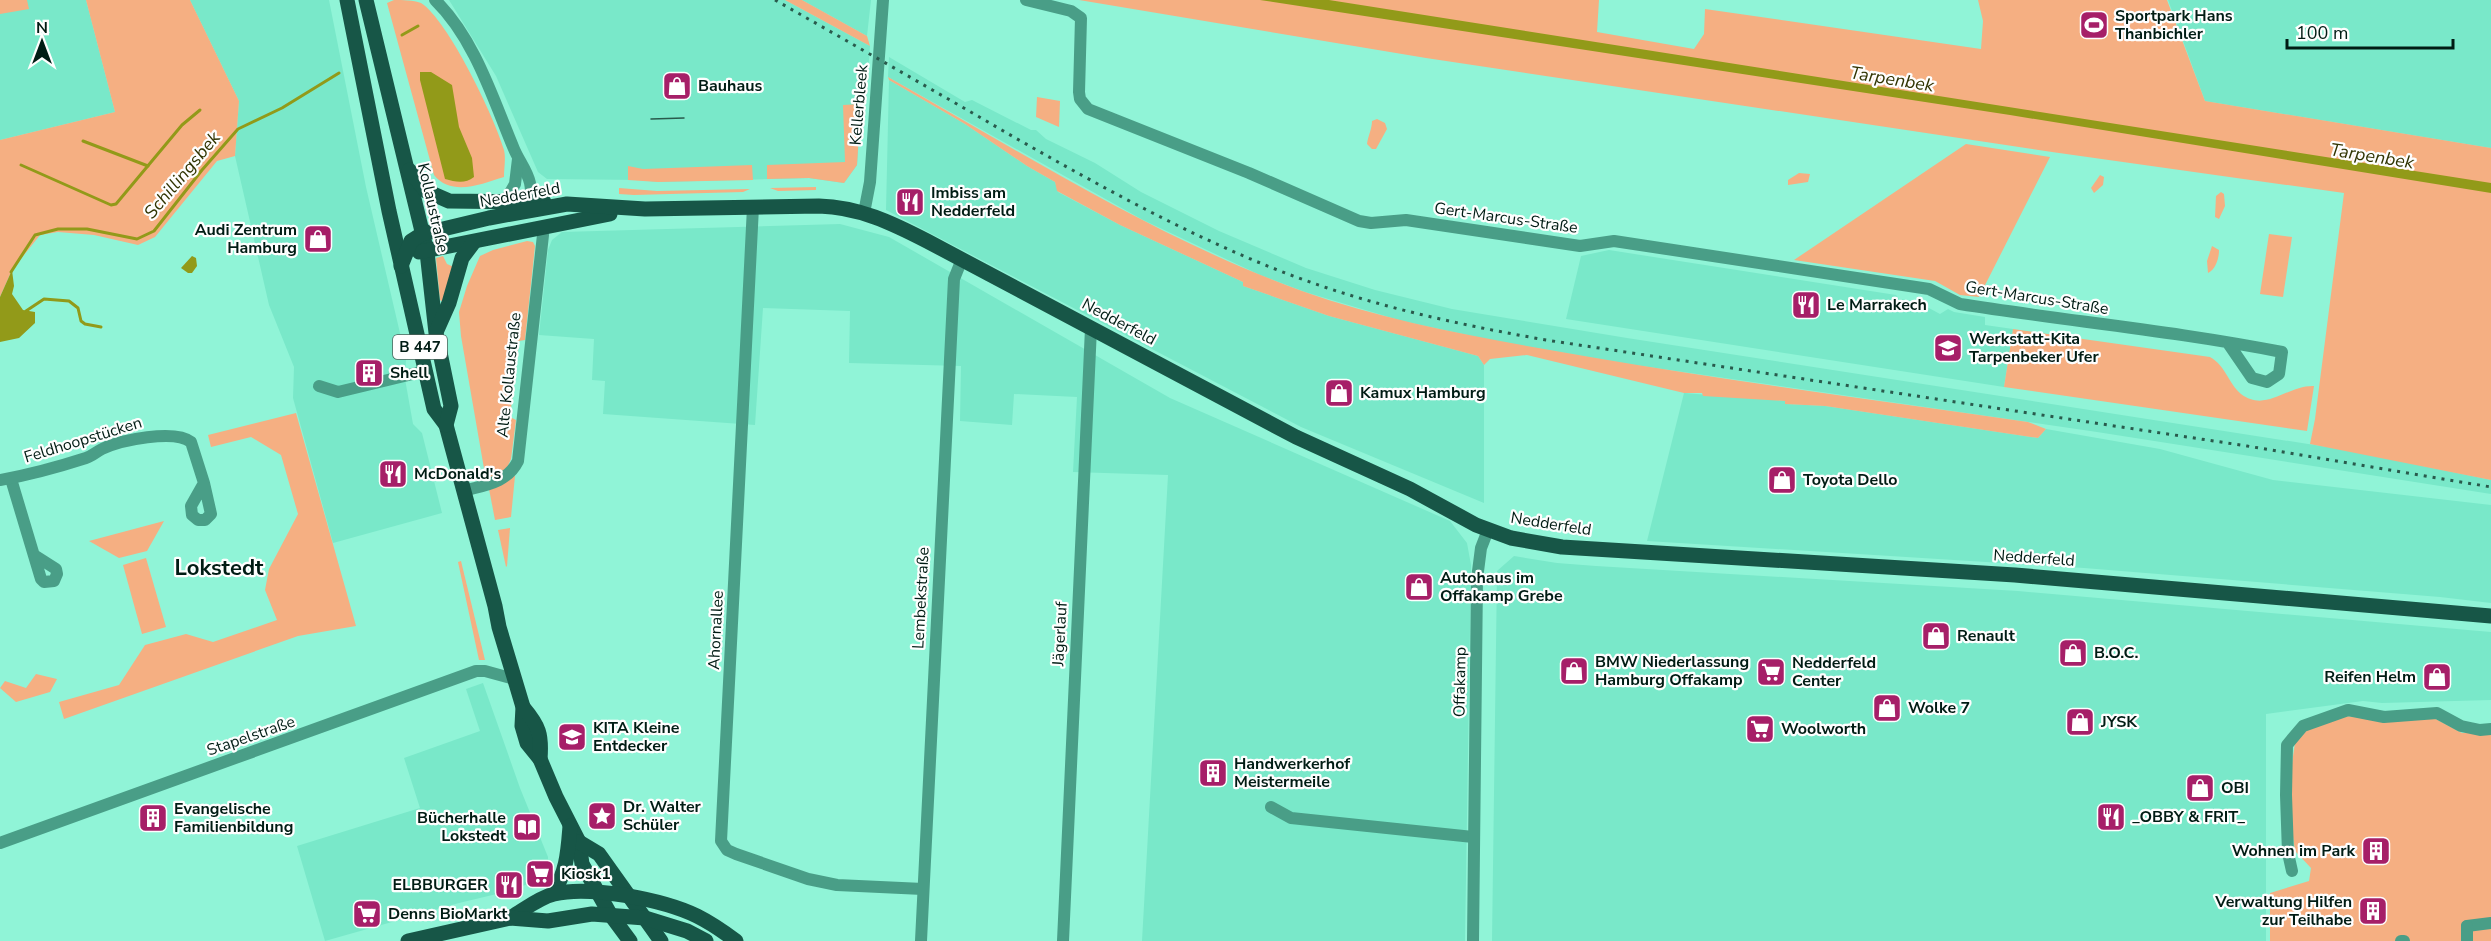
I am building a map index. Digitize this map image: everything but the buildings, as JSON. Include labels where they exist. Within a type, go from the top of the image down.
[{"type":"main road","name":"Kollaustraße","points":[[347,0],[401,266],[434,409],[446,425],[523,707],[522,726],[527,744],[540,759],[579,842],[582,864],[598,892],[617,900]]},
{"type":"main road","name":"Kollaustraße","points":[[366,0],[427,252],[436,333],[451,406],[446,425]]},
{"type":"main road","points":[[405,165],[426,190],[440,199],[507,201],[531,206],[530,219],[524,230]]},
{"type":"main road","name":"Nedderfeld","points":[[408,246],[422,234],[531,206],[567,204],[645,209],[827,206],[864,213],[888,222],[1296,437],[1410,489],[1488,530],[1533,543],[1572,548],[2015,574],[2491,616]]},
{"type":"main road","name":"Nedderfeld","points":[[394,231],[408,246],[418,252],[427,252],[592,216],[645,209]]},
{"type":"main road","points":[[436,333],[449,303],[462,258],[474,242]]},
{"type":"main road","points":[[401,266],[408,246]]},
{"type":"main road","points":[[417,940],[510,918],[552,894],[560,884],[566,866],[570,826]]},
{"type":"main road","name":"Kollaustraße","points":[[579,842],[599,854],[617,900]]},
{"type":"main road","points":[[552,894],[576,891],[598,892]]},
{"type":"main road","points":[[510,918],[548,921],[592,914],[617,900],[686,911],[736,941]]},
{"type":"main road","points":[[617,900],[645,918],[687,931],[706,941]]},
{"type":"main road","points":[[617,900],[645,918],[661,941]]},
{"type":"main road","points":[[617,900],[630,941]]},
{"type":"street","points":[[435,0],[443,8],[466,43],[487,84],[529,181],[531,206]]},
{"type":"street","name":"Kellerbleek","points":[[864,213],[870,182],[883,0]]},
{"type":"street","name":"Gert-Marcus-Straße","points":[[1026,0],[1071,11],[1081,18],[1079,92],[1080,99],[1088,109],[1250,173],[1359,221],[1371,223],[1406,220],[1580,246],[1614,241],[1929,289],[1955,302],[1971,306],[2228,343]]},
{"type":"street","points":[[489,218],[507,201],[516,178],[518,159]]},
{"type":"street","name":"Ahornallee","points":[[753,207],[721,841],[727,850],[736,854],[808,879],[837,885],[924,889]]},
{"type":"street","name":"Alte Kollaustraße","points":[[463,491],[494,483],[508,475],[518,461],[543,235],[541,227]]},
{"type":"street","name":"Lembekstraße","points":[[921,941],[954,279],[962,259]]},
{"type":"street","name":"Jägerlauf","points":[[1063,941],[1091,328]]},
{"type":"street","points":[[320,386],[338,392],[425,371]]},
{"type":"street","name":"Feldhoopstücken","points":[[34,555],[5,479],[89,457],[103,448],[155,436],[172,435],[186,438],[191,442],[204,483]]},
{"type":"street","name":"Offakamp","points":[[1473,941],[1477,579],[1481,548],[1488,530]]},
{"type":"street","name":"Stapelstraße","points":[[0,843],[481,671],[514,679]]},
{"type":"street","points":[[2292,871],[2286,795],[2287,745],[2303,726],[2348,710],[2384,717],[2437,712],[2461,726],[2480,730],[2491,729]]},
{"type":"street","points":[[1271,807],[1291,818],[1473,837]]},
{"type":"street","points":[[2467,941],[2465,922],[2491,923]]},
{"type":"shaded area","points":[[0,0],[86,0],[115,112],[0,140]]},
{"type":"shaded area","points":[[0,0],[27,0],[29,9],[0,14]]},
{"type":"shaded area","points":[[86,0],[190,0],[239,101],[235,156],[217,161],[155,237],[138,245],[94,235],[58,232],[40,235],[12,270],[0,297],[0,140],[115,112]]},
{"type":"shaded area","points":[[190,0],[329,0],[366,187],[406,359],[405,379],[413,424],[422,433],[442,513],[333,543],[293,398],[294,367],[269,305],[235,156],[239,101]]},
{"type":"shaded area","points":[[394,0],[421,3],[432,13],[457,49],[481,94],[499,135],[505,153],[504,177],[467,187],[458,187],[441,182],[434,175],[387,3]]},
{"type":"shaded area","name":"Bauhaus","points":[[449,0],[785,0],[870,46],[867,87],[861,104],[857,165],[844,183],[809,178],[658,182],[547,179],[538,172],[496,76]]},
{"type":"shaded area","points":[[785,0],[802,0],[867,36],[870,46]]},
{"type":"shaded area","points":[[802,0],[871,0],[867,36]]},
{"type":"shaded area","points":[[1079,0],[1599,0],[1597,32],[1694,49],[1704,34],[1705,9],[1981,49],[1983,21],[1978,0],[2167,0],[2205,101],[2491,148],[2491,480],[2310,444],[2344,193],[2052,152],[1426,58]]},
{"type":"shaded area","points":[[1260,0],[1329,0],[2491,183],[2491,193],[2010,115]]},
{"type":"shaded area","points":[[2168,0],[2491,0],[2491,148],[2205,101]]},
{"type":"shaded area","points":[[889,57],[965,102],[972,100],[1031,130],[1036,130],[1046,139],[1095,163],[1141,192],[1219,231],[1306,268],[1375,290],[1452,309],[1627,338],[2340,449],[2491,480],[2491,494],[2097,432],[1628,364],[1495,341],[1402,321],[1305,292],[1260,275],[1143,220],[888,77]]},
{"type":"shaded area","points":[[420,72],[431,72],[452,85],[459,127],[472,158],[474,177],[467,181],[445,179],[420,80]]},
{"type":"shaded area","points":[[888,77],[1142,220],[1248,270],[1337,303],[1444,330],[1590,357],[2028,422],[2046,429],[2038,438],[1825,406],[1703,396],[1702,393],[1684,393],[1527,355],[1490,359],[1484,365],[1478,356],[1329,316],[1243,286],[1243,282],[1120,225],[1057,191],[1055,182],[965,124],[889,80]]},
{"type":"shaded area","points":[[889,80],[965,124],[1055,182],[1058,192],[1120,225],[1243,282],[1243,286],[1329,316],[1478,356],[1484,365],[1484,503],[1301,427],[886,210]]},
{"type":"shaded area","points":[[1037,97],[1060,101],[1059,127],[1036,117]]},
{"type":"shaded area","points":[[861,104],[857,165],[844,183],[809,178],[767,179],[767,165],[845,162],[843,105]]},
{"type":"shaded area","points":[[1377,119],[1385,123],[1387,129],[1376,149],[1372,149],[1367,144],[1372,121]]},
{"type":"shaded area","points":[[1966,144],[2050,157],[1979,297],[1960,295],[1935,281],[1794,260]]},
{"type":"shaded area","points":[[752,165],[753,180],[658,182],[628,180],[628,166],[643,169]]},
{"type":"shaded area","points":[[1799,173],[1810,174],[1808,182],[1788,185],[1788,180]]},
{"type":"shaded area","points":[[2100,175],[2104,177],[2103,185],[2094,193],[2091,188]]},
{"type":"shaded area","points":[[816,187],[816,190],[778,191],[770,188]]},
{"type":"shaded area","points":[[619,188],[657,191],[750,189],[743,192],[634,195],[619,194]]},
{"type":"shaded area","points":[[2221,192],[2224,194],[2225,206],[2219,219],[2215,217],[2216,196]]},
{"type":"shaded area","points":[[840,224],[889,237],[1170,398],[1450,521],[1467,543],[1471,565],[1465,941],[1142,941],[1168,475],[1073,472],[1077,397],[1014,394],[1012,425],[960,421],[961,366],[849,363],[850,311],[763,308],[755,425],[603,414],[605,381],[592,380],[594,339],[539,335],[548,250],[552,240],[562,232]]},
{"type":"shaded area","points":[[2269,234],[2292,237],[2283,297],[2260,294]]},
{"type":"shaded area","points":[[527,241],[533,242],[535,246],[525,340],[519,341],[510,417],[516,420],[511,459],[507,468],[486,480],[461,336],[459,312],[480,256]]},
{"type":"shaded area","points":[[2212,246],[2219,250],[2215,266],[2208,273],[2207,261]]},
{"type":"shaded area","points":[[1609,250],[1896,295],[1899,299],[1927,303],[1927,307],[1940,314],[1948,309],[1985,317],[1985,325],[2013,329],[2004,387],[1566,319],[1581,256]]},
{"type":"shaded area","points":[[192,256],[196,258],[197,266],[192,273],[188,273],[181,268]]},
{"type":"shaded area","points":[[443,256],[447,264],[454,267],[443,302],[440,300],[436,258]]},
{"type":"shaded area","points":[[12,270],[14,286],[12,294],[23,310],[35,312],[35,323],[19,338],[0,342],[0,297]]},
{"type":"shaded area","points":[[2013,329],[2210,357],[2220,365],[2241,394],[2259,401],[2314,386],[2307,431],[2004,387]]},
{"type":"shaded area","points":[[1684,393],[1825,406],[2038,438],[2046,429],[2160,449],[2273,480],[2491,505],[2491,603],[2084,568],[1647,541]]},
{"type":"shaded area","points":[[296,413],[356,626],[298,636],[64,719],[59,702],[119,685],[145,645],[186,634],[213,642],[277,620],[265,590],[269,569],[298,514],[281,455],[251,437],[211,447],[208,435]]},
{"type":"shaded area","points":[[515,476],[511,517],[495,520],[489,489]]},
{"type":"shaded area","points":[[164,521],[147,551],[119,558],[89,541]]},
{"type":"shaded area","points":[[510,528],[507,566],[506,567],[498,530]]},
{"type":"shaded area","points":[[1514,556],[1596,566],[2018,591],[2491,632],[2491,700],[2382,703],[2363,701],[2266,714],[2266,941],[1492,941],[1497,571]]},
{"type":"shaded area","points":[[146,558],[166,627],[142,634],[123,565]]},
{"type":"shaded area","points":[[461,561],[485,660],[479,660],[458,562]]},
{"type":"shaded area","points":[[36,674],[57,679],[50,692],[16,702],[0,688],[5,681],[26,688]]},
{"type":"shaded area","points":[[483,683],[520,788],[548,857],[548,877],[505,892],[325,941],[297,846],[420,808],[404,758],[480,731],[466,689]]},
{"type":"shaded area","points":[[2346,716],[2383,720],[2432,717],[2462,733],[2491,732],[2491,941],[2270,941],[2270,893],[2309,881],[2311,868],[2295,851],[2292,830],[2292,763],[2295,743],[2308,729]]},
{"type":"waterway","name":"Schillingsbek","points":[[402,35],[418,26]]},
{"type":"waterway","name":"Schillingsbek","points":[[11,272],[35,235],[58,229],[87,229],[137,239],[154,231],[238,129],[282,108],[339,73]]},
{"type":"waterway","points":[[21,165],[111,205],[116,204],[182,125],[200,110]]},
{"type":"waterway","points":[[83,141],[148,166]]},
{"type":"waterway","points":[[26,311],[44,299],[69,301],[78,308],[81,321],[101,327]]},
{"type":"tram line","points":[[651,119],[684,118]]},
{"type":"railway","points":[[775,0],[1053,159],[1189,231],[1296,277],[1388,306],[1546,340],[2247,446],[2491,487]]},
{"type":"place","name":"Sportpark Hans Thanbichler","points":[[2094,25]]},
{"type":"place","name":"Bauhaus","points":[[677,86]]},
{"type":"place","name":"Imbiss am Nedderfeld","points":[[910,202]]},
{"type":"place","name":"Audi Zentrum Hamburg","points":[[318,239]]},
{"type":"place","name":"Le Marrakech","points":[[1806,305]]},
{"type":"place","name":"Werkstatt-Kita Tarpenbeker Ufer","points":[[1948,348]]},
{"type":"place","name":"Shell","points":[[369,373]]},
{"type":"place","name":"Kamux Hamburg","points":[[1339,393]]},
{"type":"place","name":"McDonald's","points":[[393,474]]},
{"type":"place","name":"Toyota Dello","points":[[1782,480]]},
{"type":"place","name":"Autohaus im Offakamp Grebe","points":[[1419,587]]},
{"type":"place","name":"Renault","points":[[1936,636]]},
{"type":"place","name":"B.O.C.","points":[[2073,653]]},
{"type":"place","name":"BMW Niederlassung Hamburg Offakamp","points":[[1574,671]]},
{"type":"place","name":"Nedderfeld Center","points":[[1771,672]]},
{"type":"place","name":"Reifen Helm","points":[[2437,677]]},
{"type":"place","name":"Wolke 7","points":[[1887,708]]},
{"type":"place","name":"JYSK","points":[[2080,722]]},
{"type":"place","name":"Woolworth","points":[[1760,729]]},
{"type":"place","name":"KITA Kleine Entdecker","points":[[572,737]]},
{"type":"place","name":"Handwerkerhof Meistermeile","points":[[1213,773]]},
{"type":"place","name":"OBI","points":[[2200,788]]},
{"type":"place","name":"Dr. Walter Schüler","points":[[602,816]]},
{"type":"place","name":"_OBBY & FRIT_","points":[[2111,817]]},
{"type":"place","name":"Evangelische Familienbildung","points":[[153,818]]},
{"type":"place","name":"Bücherhalle Lokstedt","points":[[527,827]]},
{"type":"place","name":"Wohnen im Park","points":[[2376,851]]},
{"type":"place","name":"Kiosk1","points":[[540,874]]},
{"type":"place","name":"ELBBURGER","points":[[509,885]]},
{"type":"place","name":"Verwaltung Hilfen zur Teilhabe","points":[[2373,911]]},
{"type":"place","name":"Denns BioMarkt","points":[[367,914]]},
{"type":"district","name":"Lokstedt","points":[[219,568]]},
{"type":"water label","name":"Tarpenbek","points":[[1892,79]]},
{"type":"water label","name":"Tarpenbek","points":[[2372,156]]}]
